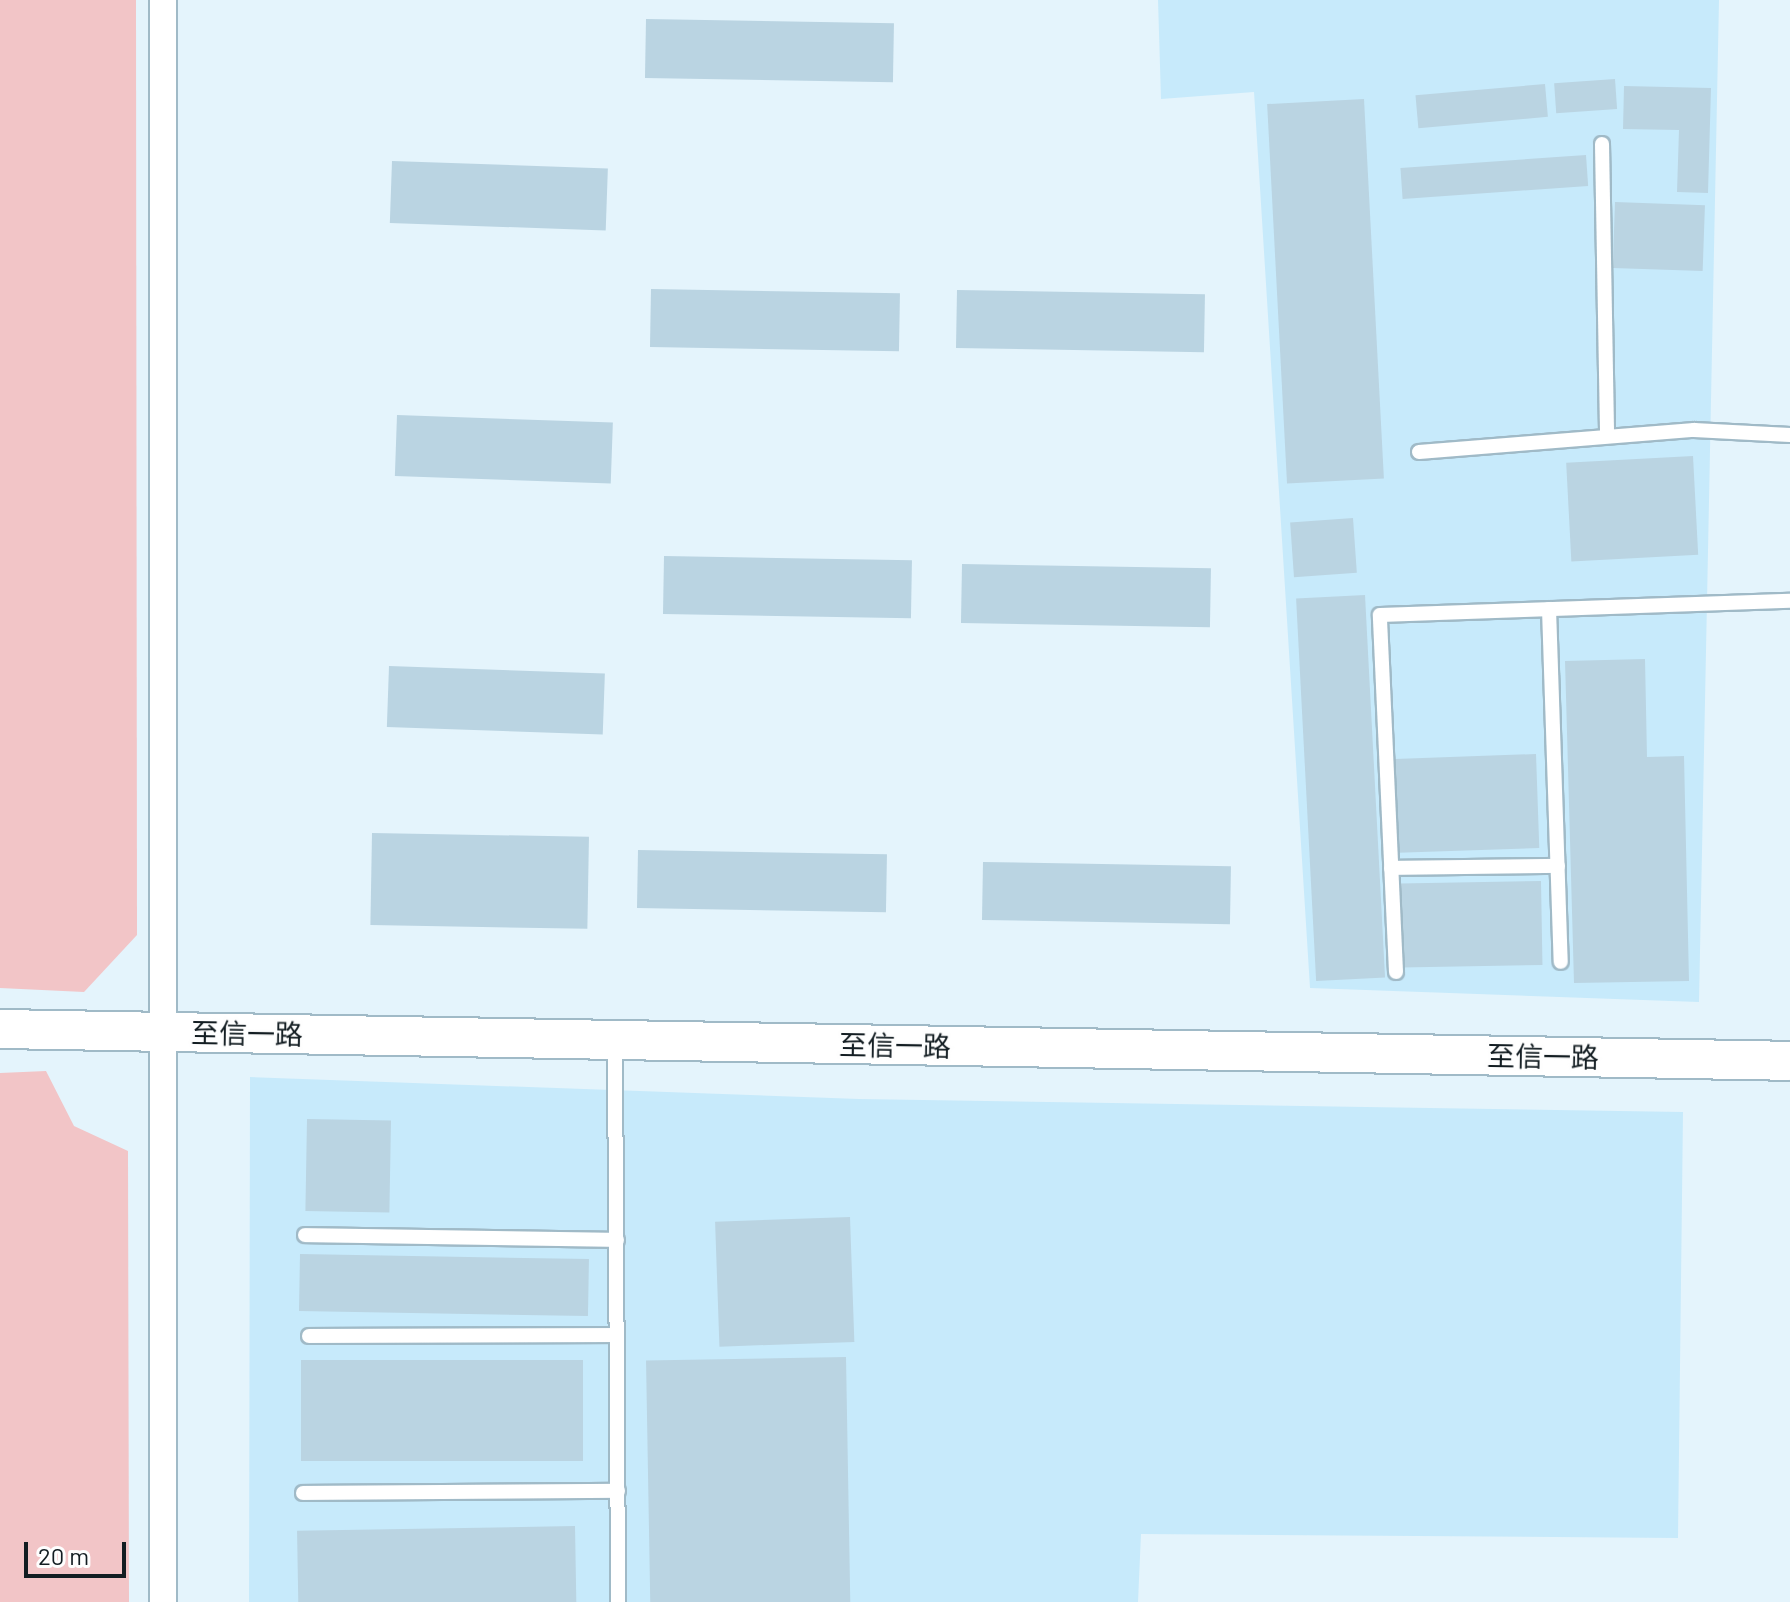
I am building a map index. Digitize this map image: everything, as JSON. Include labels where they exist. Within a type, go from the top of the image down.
[{"type":"street","points":[[163,0],[160,1032],[163,1602]]},
{"type":"street","name":"至信一路","points":[[0,1029],[1790,1061]]},
{"type":"lane","points":[[1602,144],[1607,436]]},
{"type":"lane","points":[[1419,452],[1694,430],[1790,435]]},
{"type":"lane","points":[[1396,972],[1380,615],[1790,601]]},
{"type":"lane","points":[[1549,609],[1561,962]]},
{"type":"lane","points":[[1391,868],[1558,866]]},
{"type":"lane","points":[[615,1040],[618,1602]]},
{"type":"lane","points":[[305,1235],[617,1240]]},
{"type":"lane","points":[[309,1336],[617,1335]]},
{"type":"lane","points":[[303,1493],[618,1491]]},
{"type":"shaded area","points":[[0,0],[136,0],[137,935],[84,992],[0,988]]},
{"type":"shaded area","points":[[1158,0],[1719,0],[1699,1002],[1310,988],[1254,92],[1161,99]]},
{"type":"shaded area","points":[[46,1071],[74,1126],[128,1151],[129,1602],[0,1602],[0,1073]]},
{"type":"shaded area","points":[[250,1077],[859,1099],[1683,1112],[1678,1538],[1141,1534],[1138,1602],[249,1602]]},
{"type":"building","points":[[646,19],[894,23],[893,82],[645,78]]},
{"type":"building","points":[[1615,79],[1617,109],[1556,113],[1554,83]]},
{"type":"building","points":[[1545,84],[1548,117],[1418,128],[1415,95]]},
{"type":"building","points":[[1624,86],[1711,88],[1708,193],[1677,192],[1679,130],[1623,129]]},
{"type":"building","points":[[1364,99],[1384,478],[1287,484],[1267,104]]},
{"type":"building","points":[[1586,155],[1588,186],[1403,199],[1400,168]]},
{"type":"building","points":[[392,161],[608,169],[606,231],[390,223]]},
{"type":"building","points":[[1615,202],[1705,205],[1703,271],[1613,268]]},
{"type":"building","points":[[651,289],[900,293],[899,351],[650,347]]},
{"type":"building","points":[[957,290],[1205,294],[1204,352],[956,348]]},
{"type":"building","points":[[397,415],[613,423],[611,484],[395,476]]},
{"type":"building","points":[[1693,456],[1698,555],[1571,562],[1566,463]]},
{"type":"building","points":[[1353,518],[1357,573],[1294,577],[1290,522]]},
{"type":"building","points":[[664,556],[912,560],[911,618],[663,614]]},
{"type":"building","points":[[962,564],[1211,568],[1210,627],[961,623]]},
{"type":"building","points":[[1365,595],[1385,977],[1316,981],[1296,599]]},
{"type":"building","points":[[1645,659],[1647,757],[1684,756],[1689,981],[1574,983],[1565,661]]},
{"type":"building","points":[[389,666],[605,674],[603,735],[387,727]]},
{"type":"building","points":[[1536,754],[1539,848],[1398,853],[1395,759]]},
{"type":"building","points":[[372,833],[589,837],[587,929],[370,925]]},
{"type":"building","points":[[638,850],[887,854],[886,912],[637,908]]},
{"type":"building","points":[[983,862],[1231,866],[1230,924],[982,920]]},
{"type":"building","points":[[1541,881],[1542,965],[1401,967],[1400,883]]},
{"type":"building","points":[[307,1119],[391,1120],[389,1212],[305,1211]]},
{"type":"building","points":[[850,1217],[854,1342],[719,1347],[715,1222]]},
{"type":"building","points":[[300,1254],[589,1259],[588,1316],[299,1311]]},
{"type":"building","points":[[846,1357],[850,1602],[650,1602],[646,1360]]},
{"type":"building","points":[[301,1360],[583,1360],[583,1461],[301,1461]]},
{"type":"building","points":[[575,1526],[576,1602],[298,1602],[297,1531]]}]
